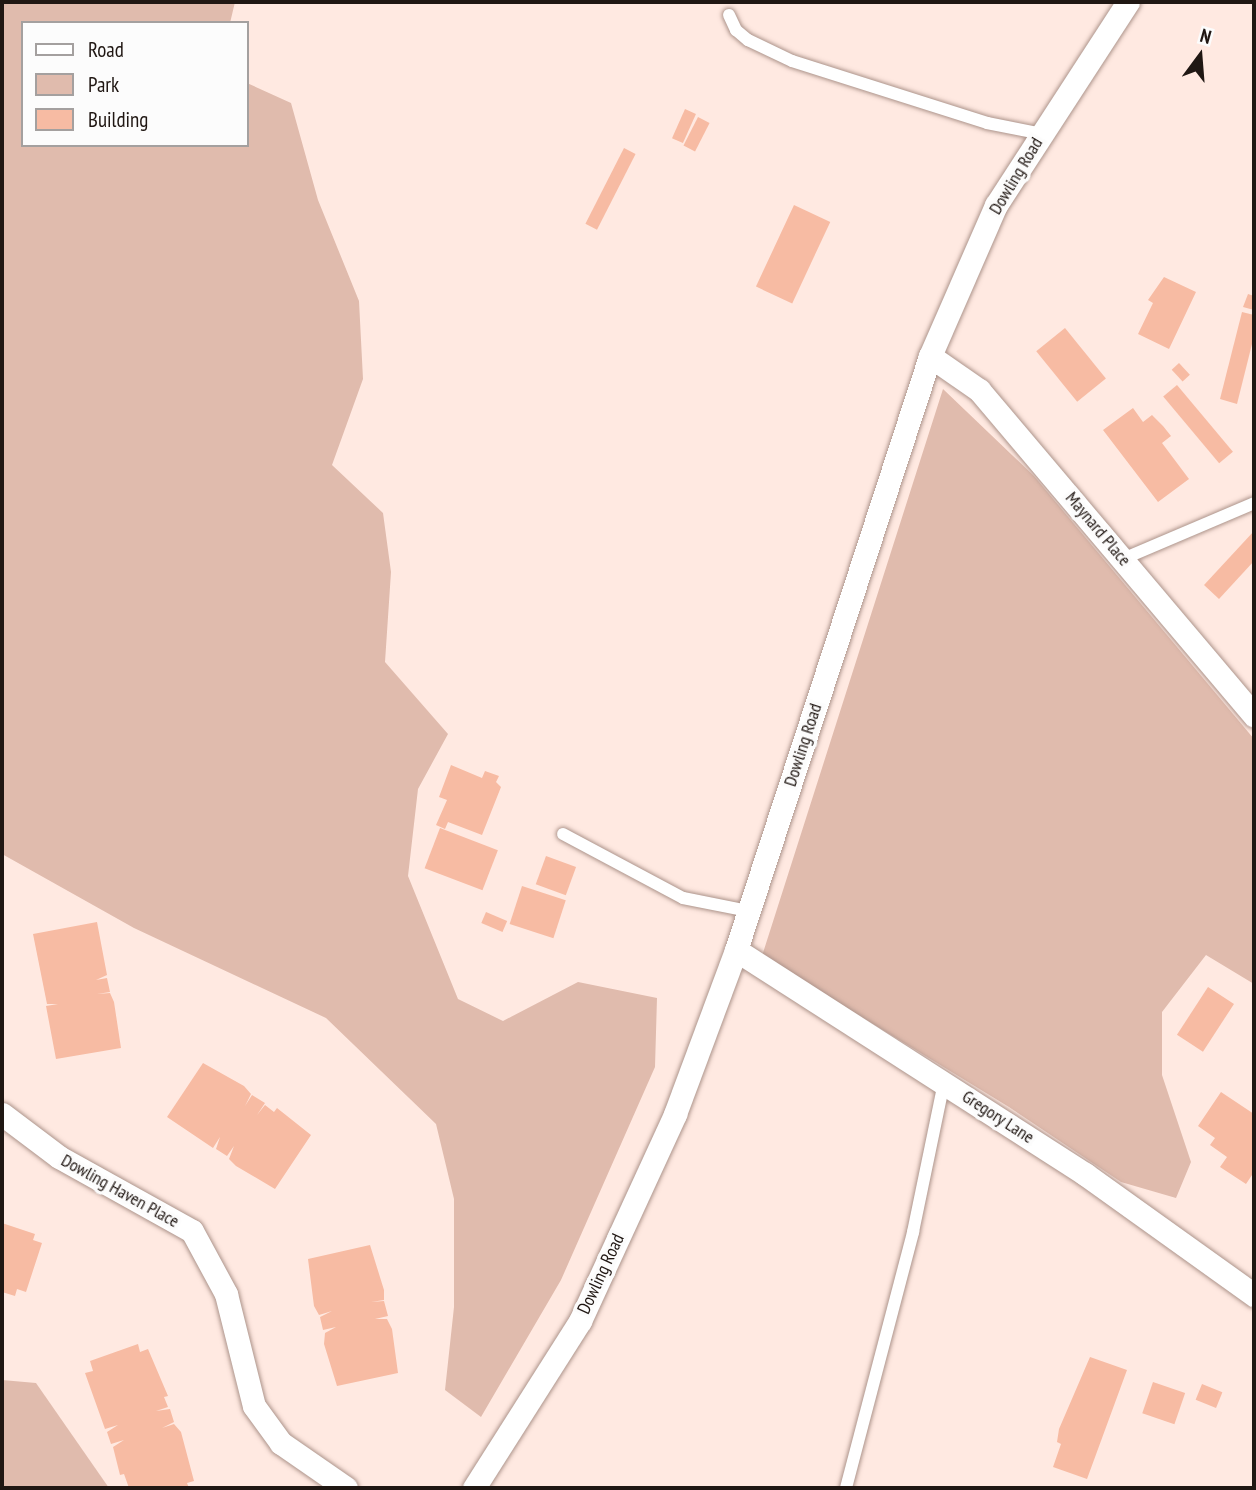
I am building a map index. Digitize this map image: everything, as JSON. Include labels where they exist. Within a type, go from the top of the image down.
[{"type":"street","name":"Dowling Road","points":[[474,1488],[580,1321],[676,1114],[736,950],[930,356],[996,205],[1128,2]]},
{"type":"street","name":"Maynard Place","points":[[930,356],[979,390],[1254,715]]},
{"type":"street","name":"Gregory Lane","points":[[736,950],[1085,1174],[1254,1295]]},
{"type":"street","name":"Dowling Haven Place","points":[[2,1114],[59,1157],[192,1231],[226,1294],[254,1406],[281,1443],[346,1488]]},
{"type":"lane","points":[[729,15],[736,30],[748,40],[792,61],[986,123],[1042,134]]},
{"type":"lane","points":[[1123,559],[1254,503]]},
{"type":"lane","points":[[563,834],[683,898],[748,911]]},
{"type":"lane","points":[[846,1488],[914,1232],[944,1082]]},
{"type":"green space","points":[[2,2],[235,2],[230,21],[21,21],[21,147],[248,147],[248,83],[291,103],[318,200],[359,301],[363,379],[332,465],[383,513],[391,572],[385,662],[448,734],[418,789],[408,876],[458,999],[503,1021],[578,982],[657,998],[655,1067],[561,1280],[481,1417],[445,1390],[454,1307],[454,1199],[436,1124],[326,1018],[134,928],[2,854]]},
{"type":"green space","points":[[943,389],[1034,476],[1254,739],[1254,984],[1206,955],[1162,1012],[1162,1075],[1191,1162],[1176,1198],[1121,1182],[1009,1107],[762,956]]},
{"type":"green space","points":[[2,1380],[36,1383],[109,1488],[2,1488]]},
{"type":"building","points":[[685,109],[696,114],[683,143],[672,138]]},
{"type":"building","points":[[698,117],[710,123],[695,151],[683,146]]},
{"type":"building","points":[[624,148],[636,154],[597,230],[585,224]]},
{"type":"building","points":[[794,205],[830,222],[792,303],[756,287]]},
{"type":"building","points":[[1164,277],[1196,292],[1169,349],[1138,334],[1153,303],[1148,300]]},
{"type":"building","points":[[1248,294],[1254,296],[1254,310],[1243,307]]},
{"type":"building","points":[[1242,312],[1254,315],[1254,336],[1237,404],[1220,399]]},
{"type":"building","points":[[1065,328],[1106,379],[1077,402],[1036,351]]},
{"type":"building","points":[[1179,363],[1190,375],[1183,382],[1172,370]]},
{"type":"building","points":[[1177,385],[1233,452],[1219,463],[1163,397]]},
{"type":"building","points":[[1133,408],[1143,422],[1152,415],[1171,436],[1162,443],[1189,479],[1158,502],[1103,430]]},
{"type":"building","points":[[1254,531],[1254,561],[1219,599],[1204,585]]},
{"type":"building","points":[[451,765],[482,778],[485,771],[499,776],[496,782],[501,787],[482,835],[448,822],[445,829],[436,825],[447,800],[439,797]]},
{"type":"building","points":[[440,828],[498,850],[482,890],[425,868]]},
{"type":"building","points":[[546,856],[576,867],[566,895],[536,884]]},
{"type":"building","points":[[522,886],[566,900],[553,938],[510,924]]},
{"type":"building","points":[[486,912],[507,921],[502,932],[481,923]]},
{"type":"building","points":[[97,922],[107,975],[96,980],[107,978],[110,992],[97,994],[110,993],[114,1002],[121,1048],[56,1059],[46,1006],[58,1004],[47,1004],[33,934]]},
{"type":"building","points":[[1208,987],[1234,1004],[1203,1052],[1177,1035]]},
{"type":"building","points":[[203,1063],[244,1086],[251,1094],[245,1106],[252,1095],[265,1103],[257,1115],[265,1105],[274,1112],[277,1108],[311,1135],[275,1189],[229,1159],[234,1146],[227,1156],[216,1149],[220,1137],[213,1148],[167,1117]]},
{"type":"building","points":[[1221,1092],[1254,1114],[1254,1172],[1246,1184],[1220,1167],[1227,1157],[1210,1145],[1215,1138],[1198,1126]]},
{"type":"building","points":[[2,1223],[35,1234],[33,1240],[42,1243],[26,1292],[17,1289],[15,1296],[2,1292]]},
{"type":"building","points":[[370,1245],[384,1290],[384,1300],[371,1302],[384,1301],[388,1316],[375,1319],[387,1319],[392,1329],[398,1373],[337,1386],[324,1344],[325,1333],[336,1327],[323,1330],[320,1317],[332,1311],[319,1315],[314,1306],[308,1259]]},
{"type":"building","points":[[138,1344],[140,1352],[148,1349],[168,1396],[164,1397],[168,1407],[156,1411],[170,1409],[174,1422],[162,1428],[174,1424],[181,1432],[194,1481],[187,1483],[189,1488],[129,1488],[124,1474],[120,1475],[113,1447],[124,1440],[111,1444],[107,1432],[118,1425],[105,1429],[85,1373],[93,1371],[90,1361]]},
{"type":"building","points":[[1090,1357],[1127,1370],[1087,1479],[1053,1467],[1061,1444],[1057,1442],[1059,1429]]},
{"type":"building","points":[[1153,1382],[1185,1393],[1174,1424],[1142,1413]]},
{"type":"building","points":[[1202,1384],[1222,1392],[1216,1408],[1196,1400]]}]
